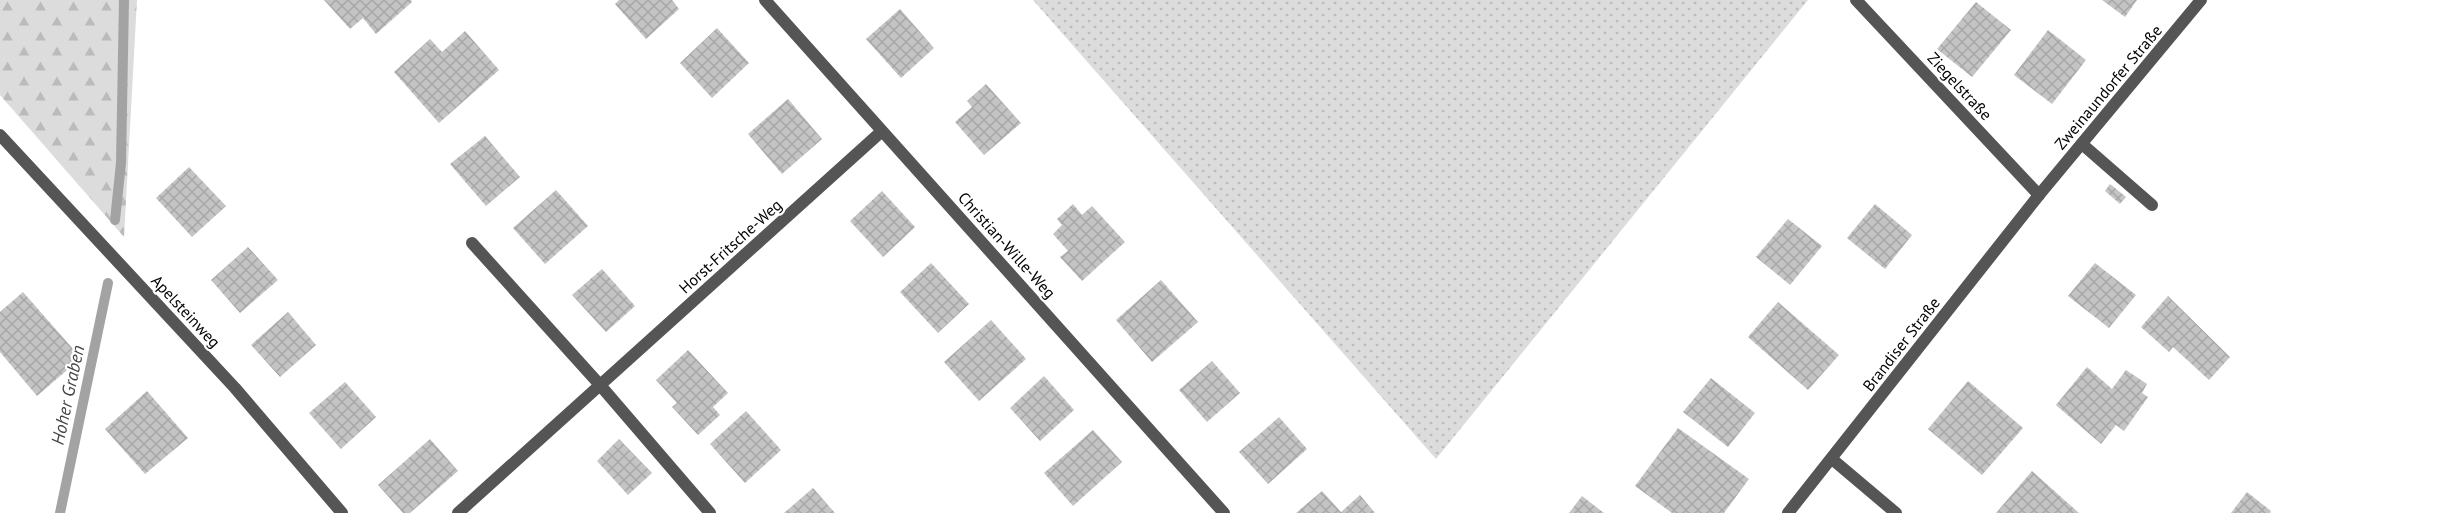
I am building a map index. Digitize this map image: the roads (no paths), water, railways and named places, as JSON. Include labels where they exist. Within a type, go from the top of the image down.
[{"type":"street","name":"Christian-Wille-Weg","points":[[765,0],[1224,513]]},
{"type":"street","name":"Ziegelstraße","points":[[1856,0],[2039,195]]},
{"type":"street","name":"Zweinaundorfer Straße","points":[[2039,195],[2201,0]]},
{"type":"street","name":"Horst-Fritsche-Weg","points":[[458,513],[882,131]]},
{"type":"street","name":"Apelsteinweg","points":[[0,135],[236,388],[342,513]]},
{"type":"street","points":[[2082,144],[2152,205]]},
{"type":"street","name":"Brandiser Straße","points":[[1788,513],[2039,195]]},
{"type":"street","points":[[472,243],[710,513]]},
{"type":"street","points":[[1832,459],[1896,513]]},
{"type":"waterway","name":"Hoher Graben","points":[[115,220],[121,163],[124,0]]},
{"type":"waterway","name":"Hoher Graben","points":[[60,513],[108,283]]}]
